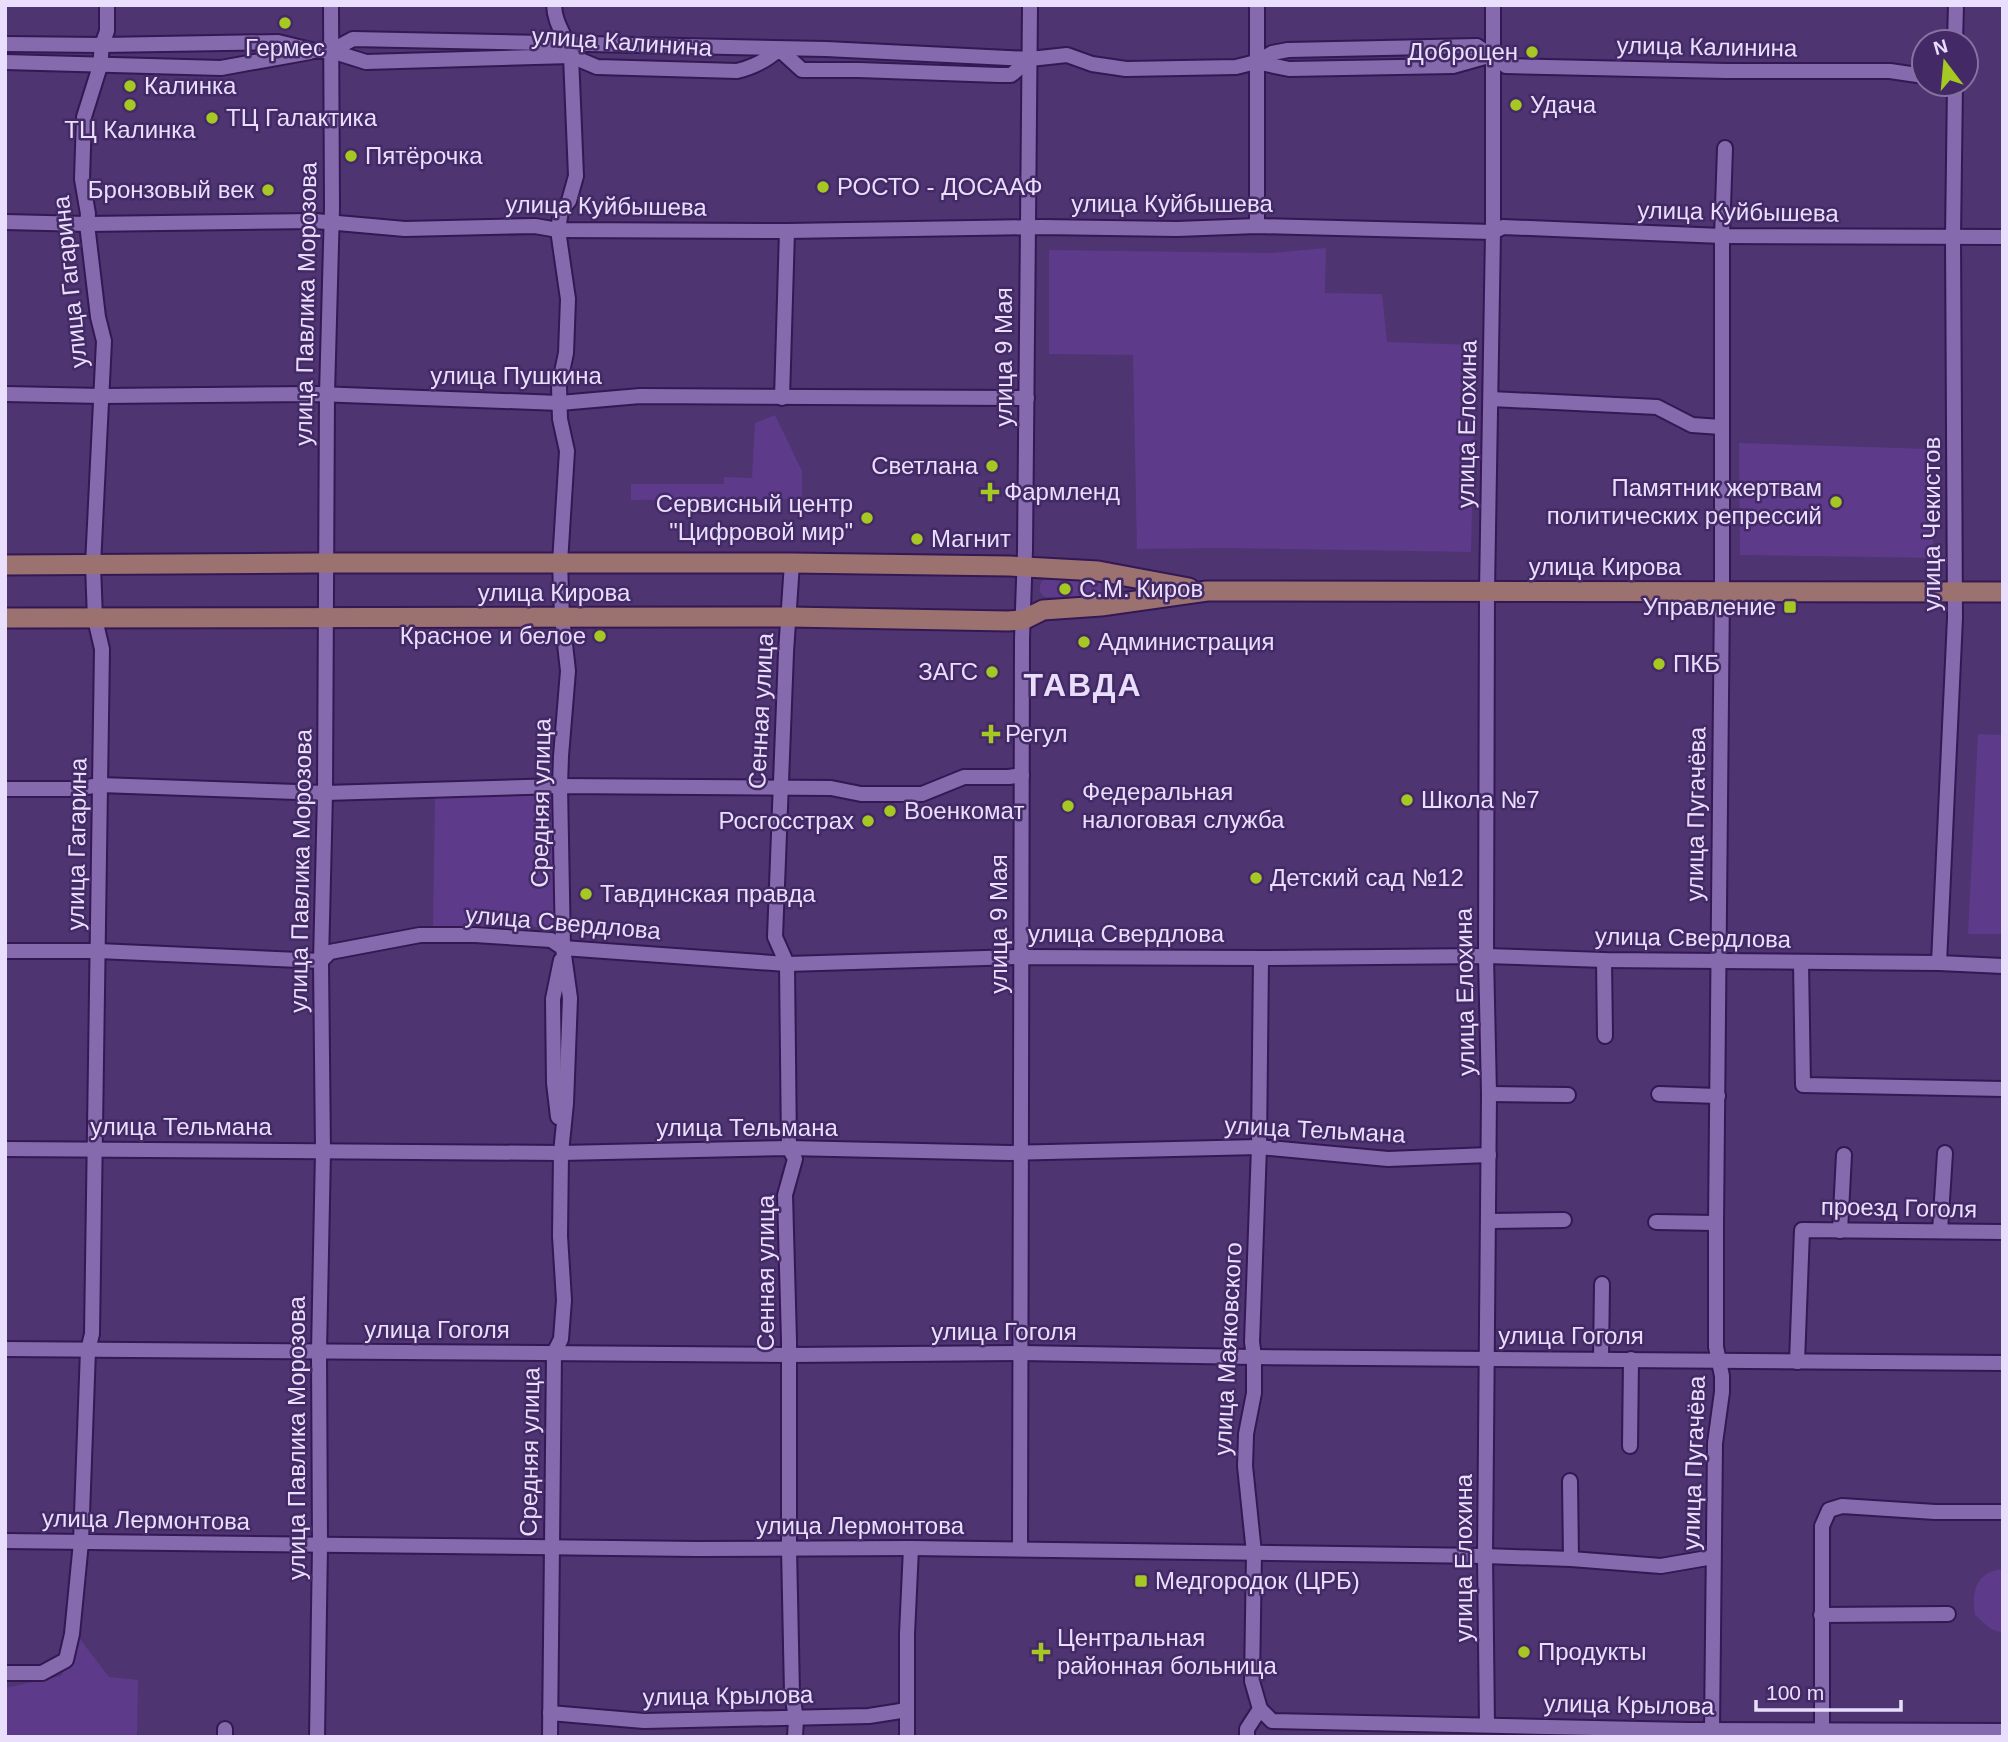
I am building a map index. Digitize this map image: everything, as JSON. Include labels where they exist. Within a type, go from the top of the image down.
[{"type":"main road","name":"улица Кирова","points":[[5,565],[792,563],[1024,566],[1098,571],[1207,591]]},
{"type":"main road","points":[[1098,571],[1110,579],[1113,585],[1113,595],[1101,606]]},
{"type":"main road","name":"улица Кирова","points":[[5,618],[789,617],[1023,620],[1043,610],[1101,606],[1207,591],[2003,592]]},
{"type":"street","name":"улица Гагарина","points":[[5,1673],[43,1673],[66,1660],[72,1634],[81,1542],[88,1350],[92,1335],[96,1150],[102,649],[95,619],[93,565],[104,341],[98,317],[82,179],[84,117],[107,31],[107,5]]},
{"type":"street","name":"улица Павлика Морозова","points":[[317,1737],[323,1151],[321,961],[331,222],[331,5]]},
{"type":"street","name":"Средняя улица","points":[[550,1737],[554,1353],[561,1339],[564,1300],[560,1236],[561,1153],[570,998],[563,948],[560,786],[568,671],[560,563],[567,452],[560,419],[559,386],[566,354],[568,299],[558,230],[561,211],[569,201],[576,176],[570,50],[554,19],[554,5]]},
{"type":"street","name":"улица 9 Мая","points":[[1020,1549],[1023,620],[1030,5]]},
{"type":"street","points":[[1257,5],[1257,226]]},
{"type":"street","name":"улица Елохина","points":[[1487,1725],[1487,590],[1493,232],[1493,5]]},
{"type":"street","points":[[1955,28],[1956,5]]},
{"type":"street","name":"улица Калинина","points":[[331,51],[353,39],[570,50],[597,66],[737,71],[755,67],[779,49]]},
{"type":"street","name":"улица Калинина","points":[[5,44],[278,43],[315,51]]},
{"type":"street","name":"улица Калинина","points":[[779,49],[802,70],[1011,75],[1030,59]]},
{"type":"street","name":"улица Калинина","points":[[5,62],[221,68],[315,51],[331,51],[366,62],[570,50],[779,49],[1030,59],[1067,55],[1093,64],[1126,69],[1236,67],[1256,62],[1289,69],[1453,66],[1492,55],[1506,66],[1910,73]]},
{"type":"street","name":"улица Чекистов","points":[[1939,963],[1955,618],[1955,98]]},
{"type":"street","name":"улица Пугачёва","points":[[1712,1730],[1715,1443],[1722,1392],[1716,1347],[1716,1223],[1722,592],[1722,236],[1725,148]]},
{"type":"street","name":"улица Куйбышева","points":[[5,222],[87,224],[315,221],[405,229],[535,226],[558,230],[787,231],[1027,227],[1177,229],[1257,226],[1493,232],[1503,227],[1722,236],[2003,237]]},
{"type":"street","points":[[782,398],[787,231]]},
{"type":"street","name":"улица Пушкина","points":[[5,394],[327,394],[560,403],[640,396],[1027,398]]},
{"type":"street","points":[[1490,399],[1657,407],[1692,425],[1721,427]]},
{"type":"street","name":"Сенная улица","points":[[792,563],[775,937],[787,964],[789,1148],[794,1159],[785,1195],[789,1355],[789,1548],[795,1737]]},
{"type":"street","points":[[5,789],[75,789],[100,785],[325,793],[560,786],[831,788],[861,794],[922,794],[964,777],[1022,775]]},
{"type":"street","name":"улица Свердлова","points":[[5,951],[98,951],[321,961],[330,952],[420,935],[475,935],[551,940],[563,948],[787,964],[1022,957],[1486,956],[2003,966]]},
{"type":"street","name":"улица Маяковского","points":[[1260,1709],[1252,1681],[1254,1553],[1245,1466],[1246,1434],[1254,1393],[1252,1342],[1259,1147],[1261,958]]},
{"type":"street","points":[[1604,960],[1605,1036]]},
{"type":"street","points":[[1801,963],[1803,1085],[2003,1089]]},
{"type":"street","points":[[1489,1094],[1568,1095]]},
{"type":"street","points":[[1660,1094],[1718,1096]]},
{"type":"street","name":"улица Тельмана","points":[[5,1149],[561,1153],[789,1148],[1021,1152],[1259,1147],[1388,1159],[1489,1155]]},
{"type":"street","points":[[1940,1231],[1945,1153]]},
{"type":"street","points":[[1840,1231],[1844,1155]]},
{"type":"street","points":[[1488,1221],[1564,1220]]},
{"type":"street","points":[[1656,1222],[1716,1223]]},
{"type":"street","name":"проезд Гоголя","points":[[1797,1362],[1802,1230],[2003,1232]]},
{"type":"street","points":[[1601,1359],[1602,1284]]},
{"type":"street","name":"улица Гоголя","points":[[5,1349],[789,1355],[1021,1353],[2003,1363]]},
{"type":"street","points":[[1630,1446],[1631,1359]]},
{"type":"street","points":[[1570,1482],[1571,1559]]},
{"type":"street","points":[[1822,1730],[1822,1527],[1829,1510],[1842,1506],[1935,1512],[2003,1512]]},
{"type":"street","name":"улица Лермонтова","points":[[5,1541],[696,1549],[1020,1549],[1485,1556],[1661,1566],[1713,1557]]},
{"type":"street","points":[[907,1737],[907,1634],[911,1548]]},
{"type":"street","points":[[1821,1615],[1948,1614]]},
{"type":"street","points":[[1247,1737],[1247,1729],[1260,1709]]},
{"type":"street","name":"улица Крылова","points":[[1260,1709],[1272,1721],[1487,1725],[1688,1733],[1712,1730],[2003,1731]]},
{"type":"street","name":"улица Крылова","points":[[551,1713],[644,1721],[869,1716],[906,1710]]},
{"type":"shaded area","points":[[1326,248],[1325,293],[1382,294],[1387,342],[1476,345],[1471,552],[1137,549],[1133,355],[1049,354],[1049,250],[1269,253]]},
{"type":"shaded area","points":[[775,415],[802,471],[802,499],[631,500],[631,484],[724,484],[724,477],[752,478],[755,423]]},
{"type":"shaded area","points":[[1739,443],[1932,449],[1933,558],[1740,555]]},
{"type":"shaded area","points":[[1049,577],[1099,580],[1101,593],[1094,598],[1045,597],[1040,592],[1040,586],[1042,581]]},
{"type":"shaded area","points":[[1978,734],[2003,735],[2003,934],[1968,934]]},
{"type":"shaded area","points":[[555,792],[556,927],[433,927],[435,794]]},
{"type":"shaded area","points":[[2003,1569],[2003,1633],[1991,1629],[1975,1615],[1974,1598],[1981,1579]]},
{"type":"shaded area","points":[[80,1639],[109,1677],[138,1680],[137,1737],[5,1737],[5,1688],[61,1676]]},
{"type":"place","name":"Гермес","points":[[285,23]]},
{"type":"place","name":"Доброцен","points":[[1532,52]]},
{"type":"place","name":"Калинка","points":[[130,86]]},
{"type":"place","name":"ТЦ Калинка","points":[[130,105]]},
{"type":"place","name":"Удача","points":[[1516,105]]},
{"type":"place","name":"ТЦ Галактика","points":[[212,118]]},
{"type":"place","name":"Пятёрочка","points":[[351,156]]},
{"type":"place","name":"РОСТО - ДОСААФ","points":[[823,187]]},
{"type":"place","name":"Бронзовый век","points":[[268,190]]},
{"type":"place","name":"Светлана","points":[[992,466]]},
{"type":"place","name":"Фармленд","points":[[990,492]]},
{"type":"place","name":"Памятник жертвам политических репрессий","points":[[1836,502]]},
{"type":"place","name":"Сервисный центр \"Цифровой мир\"","points":[[867,518]]},
{"type":"place","name":"Магнит","points":[[917,539]]},
{"type":"place","name":"С.М. Киров","points":[[1065,589]]},
{"type":"place","name":"Управление","points":[[1790,607]]},
{"type":"place","name":"Красное и белое","points":[[600,636]]},
{"type":"place","name":"Администрация","points":[[1084,642]]},
{"type":"place","name":"ПКБ","points":[[1659,664]]},
{"type":"place","name":"ЗАГС","points":[[992,672]]},
{"type":"place","name":"Регул","points":[[991,734]]},
{"type":"place","name":"Школа №7","points":[[1407,800]]},
{"type":"place","name":"Федеральная налоговая служба","points":[[1068,806]]},
{"type":"place","name":"Военкомат","points":[[890,811]]},
{"type":"place","name":"Росгосстрах","points":[[868,821]]},
{"type":"place","name":"Детский сад №12","points":[[1256,878]]},
{"type":"place","name":"Тавдинская правда","points":[[586,894]]},
{"type":"place","name":"Медгородок (ЦРБ)","points":[[1141,1581]]},
{"type":"place","name":"Центральная районная больница","points":[[1041,1652]]},
{"type":"place","name":"Продукты","points":[[1524,1652]]},
{"type":"district","name":"ТАВДА","points":[[1083,685]]}]
